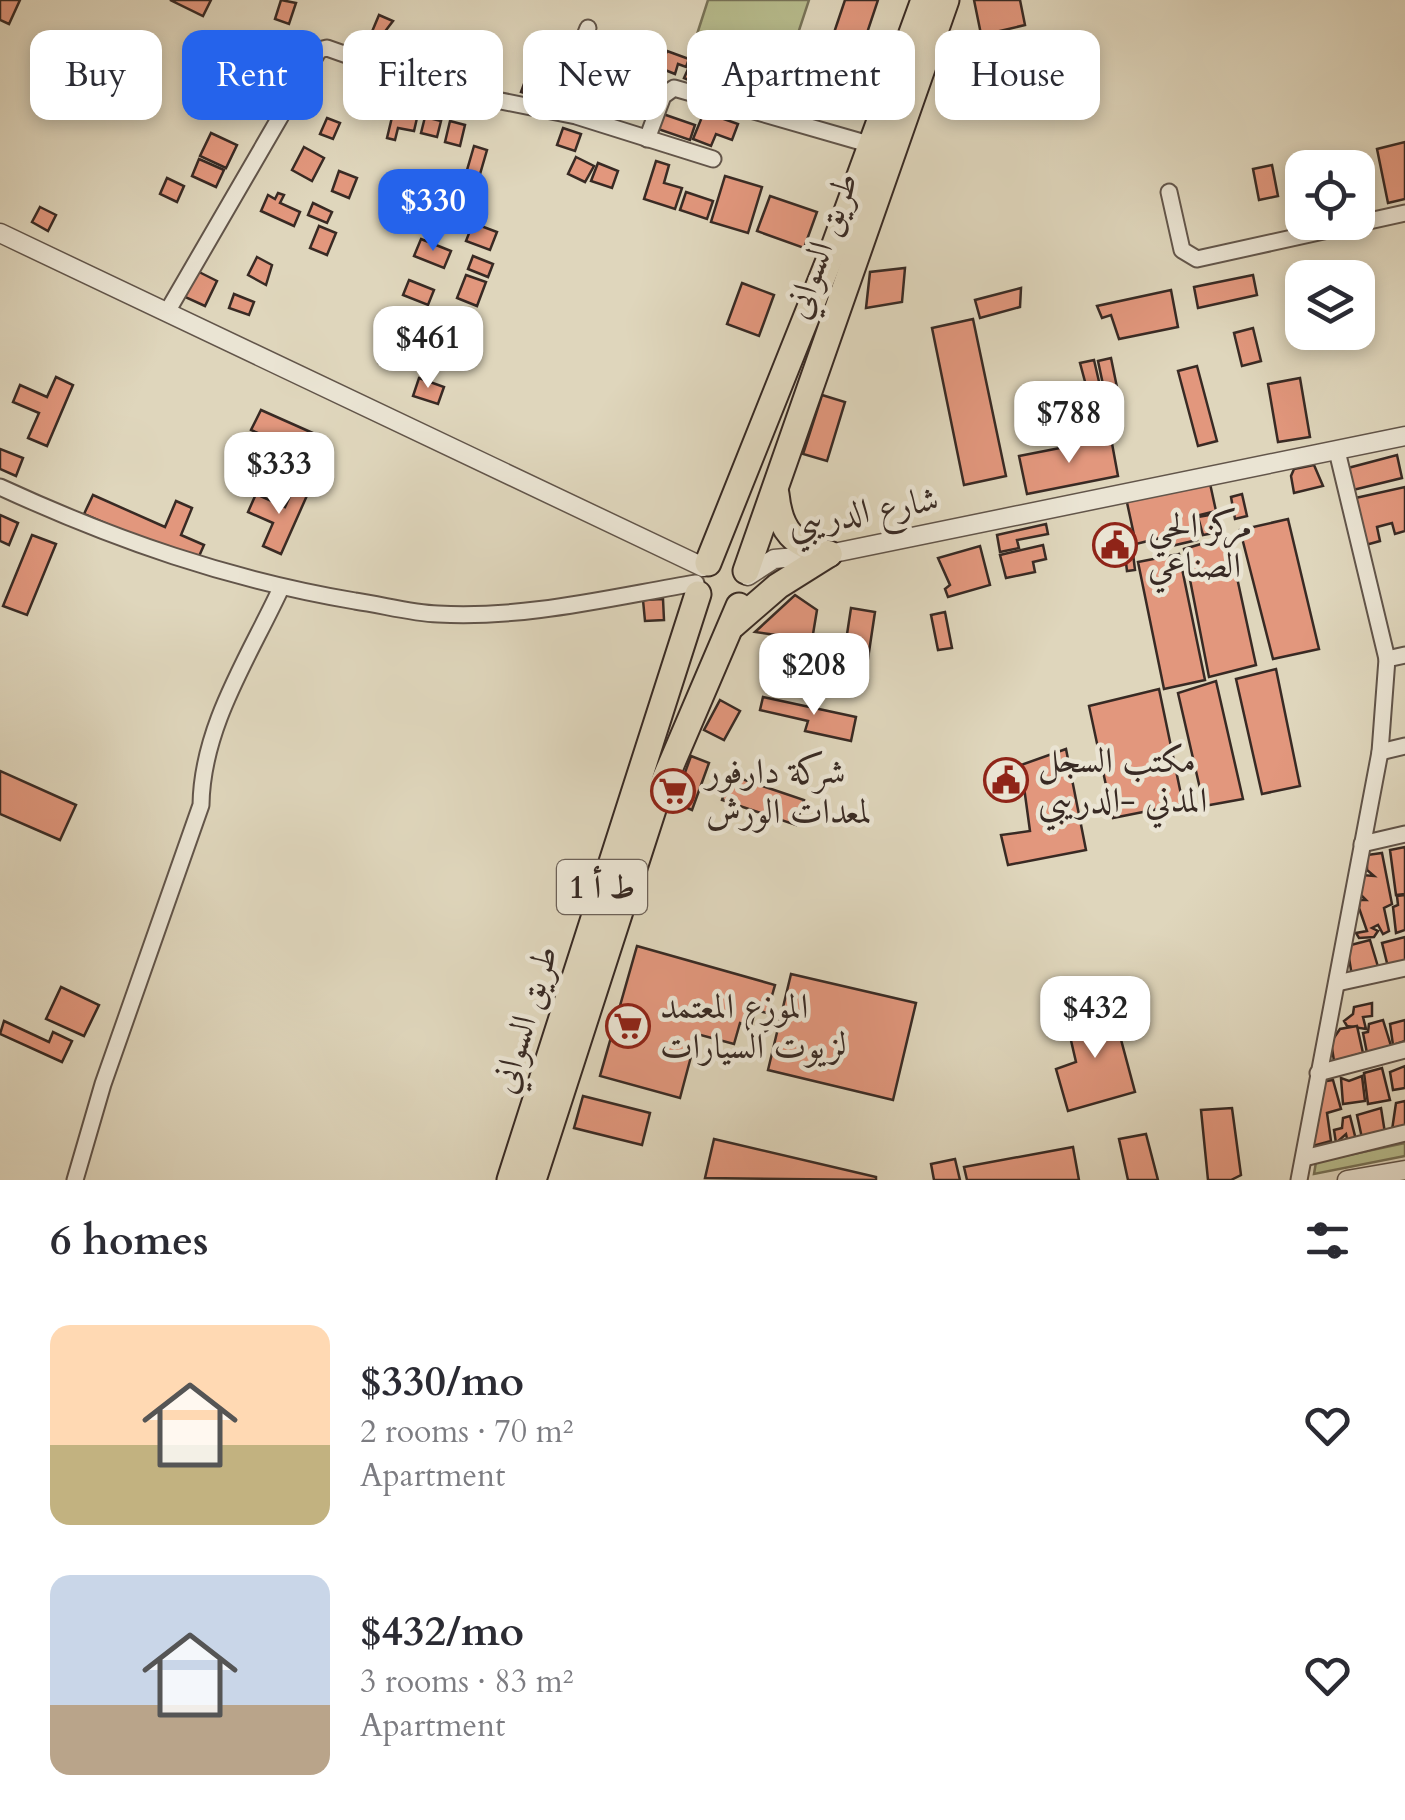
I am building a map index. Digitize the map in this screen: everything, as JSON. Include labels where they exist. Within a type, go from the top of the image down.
[{"type":"highway","name":"طريق السواني","points":[[510,1180],[701,577],[872,145],[924,0]]},
{"type":"highway","name":"طريق السواني","points":[[747,574],[828,329],[946,0]]},
{"type":"highway","points":[[776,489],[787,534],[805,547],[829,554]]},
{"type":"highway","points":[[734,617],[829,554]]},
{"type":"highway","points":[[726,558],[747,574],[748,593],[734,617],[716,610],[701,577],[726,558]]},
{"type":"highway","name":"طريق السواني","points":[[533,1180],[656,800],[734,617]]},
{"type":"street","points":[[167,312],[319,50],[327,48],[446,90],[523,105]]},
{"type":"street","points":[[647,139],[663,96],[674,88],[872,145]]},
{"type":"street","points":[[583,120],[713,159]]},
{"type":"street","points":[[1169,192],[1182,250],[1197,259],[1405,213]]},
{"type":"street","points":[[0,234],[167,312],[701,577]]},
{"type":"street","name":"شارع الدريبي","points":[[747,574],[774,559],[829,554],[1405,436]]},
{"type":"street","points":[[1298,1180],[1380,752],[1387,659],[1338,451]]},
{"type":"street","points":[[0,487],[91,529],[206,569],[281,588],[437,614],[528,611],[701,577]]},
{"type":"street","points":[[75,1180],[103,1084],[201,805],[201,770],[226,699],[281,588]]},
{"type":"street","points":[[1387,659],[1405,655]]},
{"type":"street","points":[[1380,752],[1405,746]]},
{"type":"street","points":[[1362,844],[1405,834]]},
{"type":"street","points":[[1337,984],[1405,968]]},
{"type":"street","points":[[1318,1073],[1405,1050]]},
{"type":"street","points":[[1304,1158],[1405,1133]]},
{"type":"street","points":[[1348,1180],[1405,1170]]},
{"type":"green space","points":[[708,0],[809,0],[799,30],[698,30]]},
{"type":"green space","points":[[1405,1143],[1405,1156],[1314,1174],[1316,1162]]},
{"type":"building","points":[[0,0],[20,0],[9,24],[0,20]]},
{"type":"building","points":[[170,0],[211,0],[203,16]]},
{"type":"building","points":[[281,0],[296,3],[289,24],[275,19]]},
{"type":"building","points":[[845,0],[878,0],[868,30],[835,30]]},
{"type":"building","points":[[974,0],[1020,0],[1025,25],[980,30]]},
{"type":"building","points":[[379,15],[393,21],[386,30],[373,30]]},
{"type":"building","points":[[667,51],[687,58],[686,67],[678,64],[675,74],[667,71]]},
{"type":"building","points":[[667,115],[695,125],[690,140],[658,129]]},
{"type":"building","points":[[327,118],[340,123],[333,139],[320,134]]},
{"type":"building","points":[[391,120],[417,120],[414,131],[398,128],[395,140],[387,138]]},
{"type":"building","points":[[424,120],[441,121],[437,137],[421,133]]},
{"type":"building","points":[[701,120],[738,124],[732,140],[716,134],[711,146],[693,139]]},
{"type":"building","points":[[450,121],[465,125],[460,146],[445,142]]},
{"type":"building","points":[[563,128],[581,134],[575,151],[557,145]]},
{"type":"building","points":[[211,133],[237,145],[226,168],[200,156]]},
{"type":"building","points":[[1405,142],[1405,199],[1388,203],[1377,149]]},
{"type":"building","points":[[474,146],[487,150],[478,181],[465,177]]},
{"type":"building","points":[[304,147],[324,158],[312,181],[292,170]]},
{"type":"building","points":[[576,157],[594,166],[585,182],[568,174]]},
{"type":"building","points":[[199,159],[224,170],[216,187],[192,176]]},
{"type":"building","points":[[656,161],[669,165],[664,183],[682,188],[675,209],[644,199]]},
{"type":"building","points":[[598,163],[618,171],[612,188],[591,181]]},
{"type":"building","points":[[1272,165],[1278,196],[1259,200],[1253,169]]},
{"type":"building","points":[[339,171],[357,178],[349,198],[332,191]]},
{"type":"building","points":[[725,176],[762,187],[748,233],[711,222]]},
{"type":"building","points":[[167,178],[184,186],[177,202],[160,194]]},
{"type":"building","points":[[438,186],[455,192],[446,216],[429,210]]},
{"type":"building","points":[[686,192],[713,201],[707,219],[680,210]]},
{"type":"building","points":[[278,193],[284,195],[280,203],[300,212],[294,226],[261,211],[268,195],[275,199]]},
{"type":"building","points":[[770,196],[817,212],[804,248],[757,231]]},
{"type":"building","points":[[313,203],[332,212],[327,223],[308,215]]},
{"type":"building","points":[[40,207],[56,215],[48,231],[32,222]]},
{"type":"building","points":[[473,223],[497,232],[490,250],[466,241]]},
{"type":"building","points":[[319,226],[336,233],[327,255],[310,248]]},
{"type":"building","points":[[421,239],[451,251],[444,268],[414,256]]},
{"type":"building","points":[[473,256],[493,264],[488,277],[468,269]]},
{"type":"building","points":[[257,257],[272,265],[266,285],[248,275]]},
{"type":"building","points":[[905,268],[902,302],[866,308],[870,272]]},
{"type":"building","points":[[197,271],[217,281],[205,306],[185,297]]},
{"type":"building","points":[[466,275],[486,282],[477,306],[457,298]]},
{"type":"building","points":[[1253,275],[1257,295],[1198,308],[1194,287]]},
{"type":"building","points":[[409,280],[434,290],[428,305],[403,295]]},
{"type":"building","points":[[742,283],[774,295],[759,336],[727,324]]},
{"type":"building","points":[[1021,288],[1020,307],[980,318],[975,300]]},
{"type":"building","points":[[1171,290],[1178,327],[1119,339],[1111,315],[1102,318],[1097,306]]},
{"type":"building","points":[[234,294],[254,302],[249,315],[229,308]]},
{"type":"building","points":[[396,319],[410,323],[404,343],[390,339]]},
{"type":"building","points":[[973,319],[1006,476],[964,485],[932,328]]},
{"type":"building","points":[[1253,328],[1261,361],[1242,366],[1234,333]]},
{"type":"building","points":[[384,342],[403,347],[397,368],[379,363]]},
{"type":"building","points":[[1111,358],[1120,402],[1108,408],[1098,361]]},
{"type":"building","points":[[1094,360],[1100,386],[1087,389],[1080,363]]},
{"type":"building","points":[[1197,366],[1217,441],[1198,446],[1178,371]]},
{"type":"building","points":[[56,377],[73,385],[47,446],[28,438],[39,413],[13,402],[20,385],[47,397]]},
{"type":"building","points":[[419,378],[444,387],[438,404],[413,396]]},
{"type":"building","points":[[1300,378],[1310,437],[1278,442],[1268,384]]},
{"type":"building","points":[[822,395],[845,402],[827,461],[803,454]]},
{"type":"building","points":[[261,410],[324,438],[317,454],[294,444],[281,472],[263,464],[274,440],[251,430]]},
{"type":"building","points":[[1107,412],[1111,433],[1094,436],[1092,423]]},
{"type":"building","points":[[1111,438],[1118,476],[1027,494],[1019,456]]},
{"type":"building","points":[[0,449],[23,458],[16,476],[0,469]]},
{"type":"building","points":[[1397,455],[1402,478],[1353,490],[1348,468]]},
{"type":"building","points":[[1314,465],[1323,486],[1294,493],[1294,469]]},
{"type":"building","points":[[1209,479],[1216,511],[1192,517],[1197,540],[1167,547],[1160,538],[1136,544],[1126,498]]},
{"type":"building","points":[[295,485],[309,491],[281,554],[263,546],[273,523],[248,512],[256,494],[285,507]]},
{"type":"building","points":[[1405,487],[1405,531],[1395,534],[1392,523],[1377,527],[1380,541],[1362,546],[1351,499]]},
{"type":"building","points":[[1242,494],[1247,516],[1235,519],[1231,497]]},
{"type":"building","points":[[93,495],[165,527],[176,501],[192,508],[181,535],[204,545],[196,563],[84,514]]},
{"type":"building","points":[[1215,514],[1219,532],[1203,535],[1198,517]]},
{"type":"building","points":[[0,515],[18,523],[9,545],[0,541]]},
{"type":"building","points":[[1288,519],[1319,649],[1273,659],[1240,530]]},
{"type":"building","points":[[1046,524],[1048,534],[1017,540],[1019,548],[1000,552],[997,535]]},
{"type":"building","points":[[1130,529],[1135,570],[1127,571],[1122,530]]},
{"type":"building","points":[[32,535],[56,544],[27,615],[3,606]]},
{"type":"building","points":[[1228,536],[1256,665],[1209,677],[1184,549]]},
{"type":"building","points":[[1043,545],[1046,559],[1033,562],[1035,572],[1006,578],[1000,555]]},
{"type":"building","points":[[980,546],[990,585],[948,597],[945,589],[950,585],[938,558]]},
{"type":"building","points":[[1179,554],[1205,680],[1164,689],[1138,562]]},
{"type":"building","points":[[795,595],[817,610],[812,640],[755,632]]},
{"type":"building","points":[[663,599],[664,620],[645,621],[643,600]]},
{"type":"building","points":[[851,608],[875,612],[866,672],[786,659],[788,645],[844,654]]},
{"type":"building","points":[[945,612],[952,648],[938,650],[931,615]]},
{"type":"building","points":[[1276,669],[1300,786],[1262,794],[1236,679]]},
{"type":"building","points":[[1216,681],[1243,799],[1204,806],[1178,693]]},
{"type":"building","points":[[1159,689],[1183,804],[1113,818],[1089,706]]},
{"type":"building","points":[[763,697],[856,717],[851,741],[805,731],[808,721],[760,710]]},
{"type":"building","points":[[720,700],[740,711],[724,740],[704,730]]},
{"type":"building","points":[[1066,749],[1086,850],[1008,865],[1001,835],[1030,831],[1021,765]]},
{"type":"building","points":[[691,756],[709,763],[692,810],[683,806],[687,796],[678,792]]},
{"type":"building","points":[[0,771],[76,805],[60,840],[0,814]]},
{"type":"building","points":[[730,775],[804,800],[796,825],[722,800]]},
{"type":"building","points":[[1405,847],[1405,894],[1396,895],[1390,850]]},
{"type":"building","points":[[1382,853],[1392,904],[1384,908],[1389,931],[1383,934],[1378,925],[1372,928],[1378,931],[1374,937],[1359,938],[1356,933],[1367,931],[1359,908],[1360,900],[1366,900],[1359,893],[1362,875],[1374,876],[1367,870],[1367,855]]},
{"type":"building","points":[[1405,895],[1405,930],[1396,933],[1393,907],[1398,905],[1397,896]]},
{"type":"building","points":[[1405,937],[1405,964],[1388,967],[1382,943]]},
{"type":"building","points":[[1370,940],[1379,970],[1352,976],[1347,946]]},
{"type":"building","points":[[637,946],[775,985],[767,1013],[755,1010],[751,1026],[740,1023],[734,1044],[697,1034],[680,1098],[600,1076]]},
{"type":"building","points":[[791,974],[916,1003],[893,1100],[768,1070]]},
{"type":"building","points":[[61,987],[99,1005],[84,1036],[46,1019]]},
{"type":"building","points":[[1372,1003],[1372,1016],[1363,1017],[1366,1029],[1347,1026],[1344,1021],[1353,1014],[1354,1007]]},
{"type":"building","points":[[1112,1006],[1135,1092],[1068,1111],[1056,1069],[1076,1062],[1066,1019]]},
{"type":"building","points":[[1383,1020],[1391,1046],[1367,1053],[1363,1033],[1368,1032],[1369,1024]]},
{"type":"building","points":[[1405,1020],[1405,1041],[1393,1045],[1390,1024]]},
{"type":"building","points":[[4,1021],[49,1042],[53,1032],[72,1041],[62,1062],[0,1034]]},
{"type":"building","points":[[1357,1026],[1363,1053],[1334,1061],[1331,1042],[1340,1029]]},
{"type":"building","points":[[1405,1066],[1405,1088],[1393,1090],[1390,1072]]},
{"type":"building","points":[[1382,1068],[1390,1100],[1368,1104],[1364,1073]]},
{"type":"building","points":[[1362,1076],[1365,1101],[1343,1104],[1341,1078],[1349,1081]]},
{"type":"building","points":[[1333,1080],[1341,1109],[1327,1113],[1331,1141],[1309,1147],[1320,1082]]},
{"type":"building","points":[[583,1096],[650,1113],[642,1145],[574,1128]]},
{"type":"building","points":[[1405,1101],[1405,1126],[1392,1130],[1396,1103]]},
{"type":"building","points":[[1232,1108],[1241,1175],[1231,1180],[1208,1180],[1201,1110]]},
{"type":"building","points":[[1381,1108],[1385,1133],[1362,1138],[1357,1115]]},
{"type":"building","points":[[1350,1116],[1356,1140],[1348,1143],[1346,1134],[1336,1143],[1334,1130],[1342,1128],[1343,1118]]},
{"type":"building","points":[[1146,1134],[1158,1180],[1128,1180],[1119,1139]]},
{"type":"building","points":[[714,1139],[876,1177],[876,1180],[705,1178]]},
{"type":"building","points":[[1073,1147],[1079,1180],[967,1180],[964,1167]]},
{"type":"building","points":[[955,1159],[960,1180],[934,1180],[931,1164]]},
{"type":"place","name":"مركز الحي الصناعي","points":[[1115,545]]},
{"type":"place","name":"مكتب السجل المدني -الدريبي","points":[[1006,780]]},
{"type":"place","name":"شركة دارفور لمعدات الورش","points":[[673,791]]},
{"type":"place","name":"الموزع المعتمد لزيوت السيارات","points":[[628,1026]]}]
